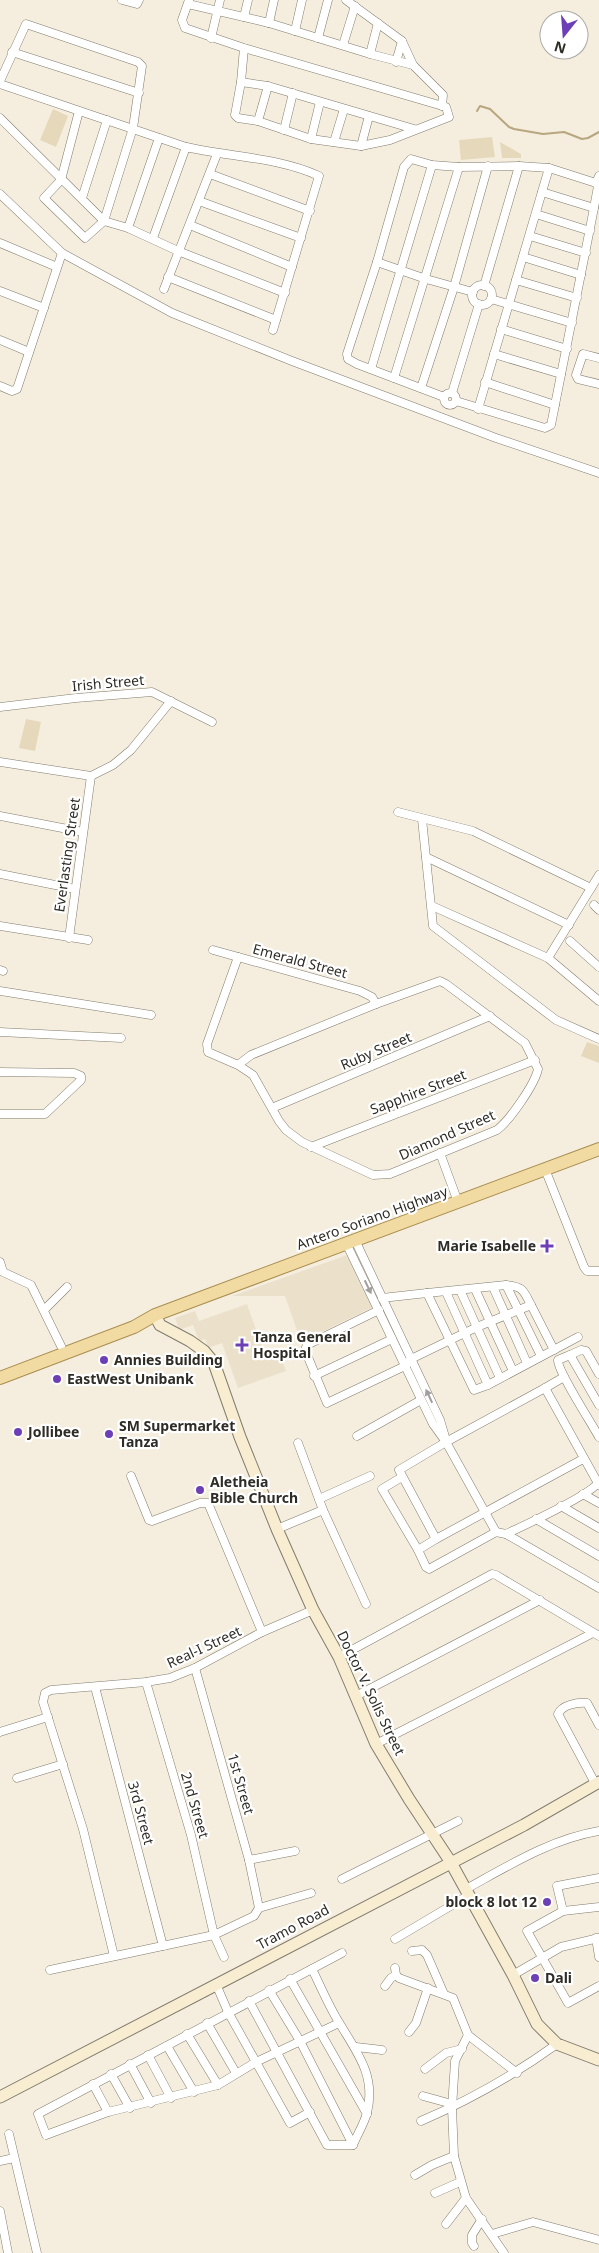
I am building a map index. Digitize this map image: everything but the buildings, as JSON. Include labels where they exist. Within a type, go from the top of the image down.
[{"type":"main road","name":"Antero Soriano Highway","points":[[0,1378],[134,1327],[156,1315],[545,1170],[599,1148]]},
{"type":"main road","name":"Antero Soriano Highway","points":[[0,1369],[131,1320],[156,1315]]},
{"type":"street","points":[[122,0],[133,5],[137,4],[139,0]]},
{"type":"street","points":[[211,38],[220,0]]},
{"type":"street","points":[[244,17],[248,0]]},
{"type":"street","points":[[269,23],[274,0]]},
{"type":"street","points":[[295,31],[302,0]]},
{"type":"street","points":[[318,38],[328,0]]},
{"type":"street","points":[[346,0],[402,41],[413,65],[443,95],[442,106]]},
{"type":"street","points":[[244,48],[241,82],[235,115],[238,118],[258,121],[311,139],[361,146],[390,140],[448,117],[447,108],[211,38],[185,28],[183,25],[188,2],[269,23],[396,62],[413,65]]},
{"type":"street","points":[[343,45],[354,6]]},
{"type":"street","points":[[370,54],[378,23]]},
{"type":"street","points":[[79,111],[60,180],[45,195],[45,200],[82,238],[87,237],[104,222],[133,128],[142,66],[141,64],[26,24],[23,26],[0,83],[79,111],[133,128],[186,147],[217,154],[276,162],[319,176],[273,330]]},
{"type":"street","points":[[396,62],[402,41]]},
{"type":"street","points":[[12,52],[139,92]]},
{"type":"street","points":[[241,82],[268,86],[414,129]]},
{"type":"street","points":[[258,121],[268,86]]},
{"type":"street","points":[[284,130],[293,94]]},
{"type":"street","points":[[311,139],[320,102]]},
{"type":"street","points":[[334,142],[344,109]]},
{"type":"street","points":[[361,146],[369,116]]},
{"type":"street","points":[[0,118],[104,222],[128,228],[153,238],[178,252],[285,293]]},
{"type":"street","points":[[82,198],[107,120]]},
{"type":"street","points":[[390,140],[396,124]]},
{"type":"street","points":[[128,228],[159,138]]},
{"type":"street","points":[[153,238],[186,147]]},
{"type":"street","points":[[164,289],[217,154]]},
{"type":"street","points":[[412,159],[432,165],[459,168],[519,166],[549,168],[598,180],[586,253],[556,405],[550,425],[545,428],[454,403],[448,405],[444,399],[421,388],[348,358],[347,354],[377,262],[404,166],[412,159]]},
{"type":"street","points":[[371,369],[432,165]]},
{"type":"street","points":[[421,388],[454,286],[488,166]]},
{"type":"street","points":[[484,286],[519,166]]},
{"type":"street","points":[[394,378],[459,168]]},
{"type":"street","points":[[478,409],[549,168]]},
{"type":"street","points":[[210,174],[310,211]]},
{"type":"street","points":[[542,192],[594,208]]},
{"type":"street","points":[[0,194],[62,253],[172,313],[292,361],[496,438],[599,473]]},
{"type":"street","points":[[199,201],[301,238]]},
{"type":"street","points":[[536,214],[590,230]]},
{"type":"street","points":[[190,225],[292,267]]},
{"type":"street","points":[[530,236],[586,253]]},
{"type":"street","points":[[0,243],[57,267]]},
{"type":"street","points":[[0,386],[12,390],[17,389],[62,253]]},
{"type":"street","points":[[523,257],[581,275]]},
{"type":"street","points":[[377,262],[426,279],[473,292]]},
{"type":"street","points":[[168,277],[276,320]]},
{"type":"street","points":[[516,280],[577,298]]},
{"type":"street","points":[[484,286],[491,291],[491,299],[486,304],[479,304],[473,299],[473,292],[476,288],[484,286]]},
{"type":"street","points":[[0,291],[44,308]]},
{"type":"street","points":[[491,299],[572,323]]},
{"type":"street","points":[[452,393],[479,304]]},
{"type":"street","points":[[501,329],[567,349]]},
{"type":"street","points":[[0,340],[29,352]]},
{"type":"street","points":[[494,354],[561,374]]},
{"type":"street","points":[[599,358],[583,354],[576,375],[578,379],[599,384]]},
{"type":"street","points":[[485,382],[556,405]]},
{"type":"street","points":[[439,416],[447,393],[452,393]]},
{"type":"street","points":[[449,419],[456,396],[452,393]]},
{"type":"street","name":"Irish Street","points":[[0,707],[152,692],[212,722]]},
{"type":"street","points":[[0,762],[91,776],[113,765],[131,750],[171,701]]},
{"type":"street","name":"Everlasting Street","points":[[69,938],[91,776]]},
{"type":"street","points":[[398,812],[473,831],[592,888]]},
{"type":"street","points":[[0,816],[83,832]]},
{"type":"street","points":[[422,819],[432,906],[431,920],[437,930],[556,1020],[599,1039]]},
{"type":"street","points":[[426,857],[569,925]]},
{"type":"street","points":[[0,874],[75,889]]},
{"type":"street","points":[[548,958],[599,875]]},
{"type":"street","points":[[432,906],[548,958],[599,1001]]},
{"type":"street","points":[[0,926],[88,940]]},
{"type":"street","points":[[570,941],[599,966]]},
{"type":"street","name":"Emerald Street","points":[[214,950],[360,991],[372,997],[376,1004]]},
{"type":"street","name":"Diamond Street","points":[[238,957],[206,1048],[211,1054],[238,1065],[256,1079],[286,1130],[311,1147],[379,1176],[390,1174],[497,1130],[504,1125],[536,1076],[538,1069],[535,1060]]},
{"type":"street","points":[[238,1065],[246,1057],[376,1004],[440,981],[525,1043],[535,1060]]},
{"type":"street","points":[[0,991],[151,1015]]},
{"type":"street","name":"Ruby Street","points":[[272,1108],[490,1016]]},
{"type":"street","points":[[0,1032],[121,1038]]},
{"type":"street","name":"Sapphire Street","points":[[311,1147],[535,1060]]},
{"type":"street","points":[[0,1072],[74,1073],[81,1076],[81,1080],[45,1114],[0,1114]]},
{"type":"street","points":[[440,1153],[458,1202]]},
{"type":"street","points":[[545,1170],[584,1267],[587,1271],[599,1270]]},
{"type":"street","points":[[351,1242],[382,1298],[411,1359],[446,1442],[496,1532]]},
{"type":"street","points":[[351,1242],[379,1310],[421,1400],[434,1416]]},
{"type":"street","points":[[0,1262],[2,1272],[31,1285],[45,1309],[61,1346]]},
{"type":"street","points":[[382,1298],[506,1285],[521,1287],[554,1350]]},
{"type":"street","points":[[506,1285],[541,1356]]},
{"type":"street","points":[[45,1309],[67,1287]]},
{"type":"street","points":[[493,1287],[527,1363]]},
{"type":"street","points":[[476,1289],[513,1371]]},
{"type":"street","points":[[460,1290],[500,1378]]},
{"type":"street","points":[[446,1292],[463,1334],[488,1385]]},
{"type":"street","points":[[427,1294],[472,1388],[476,1391],[578,1337]]},
{"type":"street","points":[[379,1310],[307,1345],[305,1350],[324,1401],[329,1403],[405,1366],[411,1359],[477,1327],[531,1305]]},
{"type":"street","name":"Doctor V. Solis Street","points":[[156,1315],[160,1325],[197,1346],[214,1363],[240,1437],[277,1529],[313,1610],[339,1657],[376,1744],[468,1892],[537,2024],[557,2044],[599,2060]]},
{"type":"street","points":[[314,1376],[392,1339]]},
{"type":"street","points":[[599,1374],[586,1351],[581,1350],[557,1362],[564,1378],[599,1436]]},
{"type":"street","points":[[570,1355],[599,1405]]},
{"type":"street","points":[[436,1540],[402,1477],[399,1470],[401,1467],[564,1378]]},
{"type":"street","points":[[506,1534],[599,1484],[583,1459],[545,1388]]},
{"type":"street","points":[[357,1436],[421,1400]]},
{"type":"street","points":[[298,1443],[323,1510],[366,1604]]},
{"type":"street","points":[[418,1550],[583,1459]]},
{"type":"street","points":[[131,1476],[149,1520],[152,1521],[200,1503],[208,1503],[262,1632]]},
{"type":"street","points":[[319,1499],[370,1476]]},
{"type":"street","points":[[402,1477],[382,1489],[426,1567],[432,1569],[496,1532],[506,1534],[599,1588]]},
{"type":"street","points":[[583,1494],[599,1503]]},
{"type":"street","points":[[560,1506],[599,1528]]},
{"type":"street","points":[[277,1529],[323,1510]]},
{"type":"street","points":[[536,1519],[599,1556]]},
{"type":"street","points":[[339,1657],[492,1574],[596,1634]]},
{"type":"street","points":[[356,1696],[540,1600]]},
{"type":"street","name":"Real-I Street","points":[[48,1717],[43,1697],[45,1693],[51,1690],[95,1688],[170,1678],[195,1668],[262,1632],[313,1610]]},
{"type":"street","points":[[376,1744],[596,1634]]},
{"type":"street","name":"1st Street","points":[[195,1668],[249,1860],[259,1908]]},
{"type":"street","name":"2nd Street","points":[[146,1682],[191,1835],[214,1935],[224,1957]]},
{"type":"street","name":"3rd Street","points":[[95,1688],[163,1946]]},
{"type":"street","points":[[597,1783],[558,1714],[560,1710],[571,1705],[587,1703],[599,1725]]},
{"type":"street","points":[[0,1732],[48,1717],[83,1829],[114,1956]]},
{"type":"street","points":[[17,1778],[63,1764]]},
{"type":"street","name":"Tramo Road","points":[[0,2096],[524,1824],[597,1783]]},
{"type":"street","points":[[342,1879],[458,1821]]},
{"type":"street","points":[[395,1938],[540,1850],[583,1834],[599,1831]]},
{"type":"street","points":[[249,1860],[295,1851]]},
{"type":"street","points":[[563,1912],[557,1886],[599,1878]]},
{"type":"street","points":[[50,1970],[214,1935],[254,1916],[259,1908],[311,1893]]},
{"type":"street","points":[[599,1906],[563,1912],[527,1931],[568,2003],[599,1986]]},
{"type":"street","points":[[513,1975],[560,1947],[597,1938],[599,1957]]},
{"type":"street","points":[[412,1951],[422,1950],[427,1955],[444,1994]]},
{"type":"street","points":[[339,2023],[256,2062],[218,2085],[151,2103],[108,2112],[46,2135],[38,2114],[342,1953]]},
{"type":"street","points":[[312,1969],[339,2023],[356,2047],[364,2064],[369,2088],[366,2114],[353,2145]]},
{"type":"street","points":[[385,1986],[396,1972],[453,1998],[468,2035],[517,2073]]},
{"type":"street","points":[[290,1979],[366,2114]]},
{"type":"street","points":[[216,1984],[228,2012],[290,2122],[310,2112]]},
{"type":"street","points":[[409,2032],[416,2022],[428,1988]]},
{"type":"street","points":[[269,1990],[300,2041],[353,2145]]},
{"type":"street","points":[[249,2001],[327,2145],[353,2145]]},
{"type":"street","points":[[207,2023],[236,2073]]},
{"type":"street","points":[[187,2034],[218,2085]]},
{"type":"street","points":[[468,2035],[455,2061],[452,2106],[454,2156],[466,2198],[504,2253]]},
{"type":"street","points":[[421,2121],[517,2073],[557,2044]]},
{"type":"street","points":[[167,2046],[194,2092]]},
{"type":"street","points":[[356,2047],[382,2050]]},
{"type":"street","points":[[425,2069],[436,2059],[462,2048]]},
{"type":"street","points":[[148,2055],[171,2098]]},
{"type":"street","points":[[130,2064],[151,2103]]},
{"type":"street","points":[[111,2074],[130,2108]]},
{"type":"street","points":[[93,2084],[108,2112]]},
{"type":"street","points":[[422,2096],[452,2106]]},
{"type":"street","points":[[9,2134],[37,2253]]},
{"type":"street","points":[[416,2175],[432,2165],[454,2156]]},
{"type":"street","points":[[0,2161],[14,2158]]},
{"type":"street","points":[[435,2193],[460,2182]]},
{"type":"street","points":[[446,2224],[466,2198]]},
{"type":"street","points":[[0,2211],[8,2253]]},
{"type":"street","points":[[474,2246],[472,2244],[472,2235],[482,2219]]},
{"type":"street","points":[[492,2234],[533,2222],[599,2240]]},
{"type":"shaded area","points":[[53,109],[68,116],[56,147],[40,140]]},
{"type":"shaded area","points":[[492,137],[495,157],[461,160],[459,140]]},
{"type":"shaded area","points":[[500,142],[521,154],[521,158],[502,158]]},
{"type":"shaded area","points":[[26,719],[41,722],[35,751],[19,748]]},
{"type":"shaded area","points":[[587,1042],[599,1046],[599,1063],[581,1056]]},
{"type":"shaded area","points":[[347,1255],[373,1307],[301,1342],[285,1296],[232,1296]]},
{"type":"shaded area","name":"Tanza General Hospital","points":[[247,1304],[265,1355],[278,1350],[286,1371],[238,1388],[222,1343],[208,1348],[205,1339],[199,1341],[193,1325],[179,1330],[175,1318],[195,1311],[199,1321]]},
{"type":"waterway","points":[[477,111],[480,106],[490,109],[509,127],[543,134],[564,132],[582,139],[599,132]]},
{"type":"place","name":"Marie Isabelle","points":[[547,1246]]},
{"type":"place","name":"Tanza General Hospital","points":[[242,1345]]},
{"type":"place","name":"Annies Building","points":[[104,1360]]},
{"type":"place","name":"EastWest Unibank","points":[[57,1379]]},
{"type":"place","name":"Jollibee","points":[[18,1432]]},
{"type":"place","name":"SM Supermarket Tanza","points":[[109,1434]]},
{"type":"place","name":"Aletheia Bible Church","points":[[200,1490]]},
{"type":"place","name":"block 8 lot 12","points":[[547,1902]]},
{"type":"place","name":"Dali","points":[[535,1978]]}]
